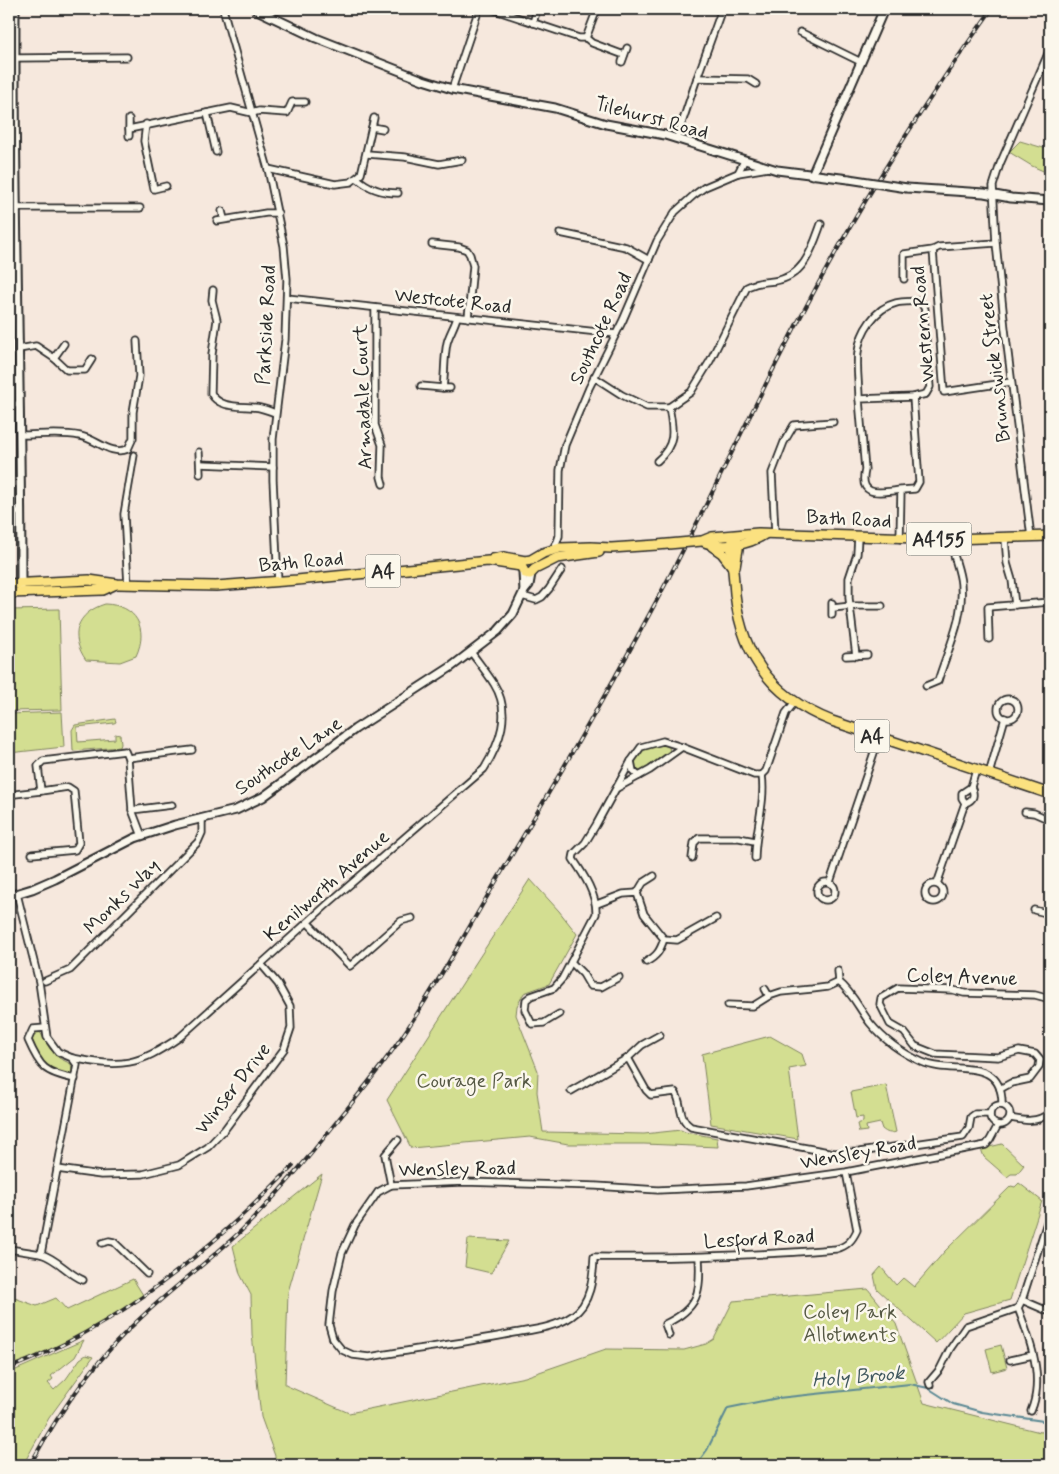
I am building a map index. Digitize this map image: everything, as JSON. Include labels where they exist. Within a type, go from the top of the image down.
[{"type":"main road","name":"Bath Road","points":[[528,567],[542,553],[570,548],[611,548],[702,541],[734,542],[758,533],[804,533],[900,539],[1050,536]]},
{"type":"main road","points":[[712,542],[722,553],[733,571]]},
{"type":"main road","name":"A4","points":[[734,542],[733,571],[738,618],[749,650],[766,675],[795,702],[820,717],[1050,794]]},
{"type":"main road","name":"Bath Road","points":[[9,584],[21,587],[103,590],[116,584],[216,586],[278,582],[488,561],[528,567],[557,558],[611,548]]},
{"type":"main road","name":"Bath Road","points":[[9,593],[21,587]]},
{"type":"street","points":[[15,9],[21,587]]},
{"type":"street","name":"Parkside Road","points":[[223,9],[268,170],[284,246],[287,298],[285,340],[276,413],[273,468],[278,582]]},
{"type":"street","points":[[225,17],[229,9]]},
{"type":"street","name":"Tilehurst Road","points":[[248,9],[257,10],[316,38],[423,80],[452,89],[555,108],[606,124],[677,138],[768,168],[818,177],[849,179],[907,188],[993,194],[1011,198],[1050,201]]},
{"type":"street","points":[[452,89],[479,9]]},
{"type":"street","points":[[492,9],[579,38],[586,38],[623,59],[627,48]]},
{"type":"street","points":[[533,23],[537,9]]},
{"type":"street","points":[[586,38],[597,9]]},
{"type":"street","points":[[677,138],[696,78],[722,9]]},
{"type":"street","points":[[812,175],[884,9]]},
{"type":"street","points":[[800,32],[861,62]]},
{"type":"street","name":"Brunswick Street","points":[[1031,537],[1011,382],[996,243],[993,186],[1000,164],[1050,49]]},
{"type":"street","points":[[15,58],[127,58]]},
{"type":"street","points":[[696,78],[748,79],[756,84]]},
{"type":"street","points":[[129,129],[231,108],[252,113],[259,111],[287,113],[292,102],[305,102]]},
{"type":"street","points":[[207,113],[216,152]]},
{"type":"street","points":[[268,170],[334,184],[343,184],[357,178],[361,174],[367,154],[374,118]]},
{"type":"street","points":[[129,119],[129,136]]},
{"type":"street","points":[[146,124],[144,140],[154,189],[166,186]]},
{"type":"street","points":[[372,127],[383,129]]},
{"type":"street","points":[[367,154],[405,157],[439,164],[462,160]]},
{"type":"street","points":[[738,173],[744,161]]},
{"type":"street","name":"Southcote Road","points":[[551,551],[559,536],[560,470],[562,455],[569,433],[664,228],[682,205],[705,187],[738,173],[768,168]]},
{"type":"street","points":[[357,178],[367,187],[398,193]]},
{"type":"street","points":[[16,208],[140,208]]},
{"type":"street","points":[[222,211],[224,219]]},
{"type":"street","points":[[217,221],[266,213],[278,213]]},
{"type":"street","points":[[594,377],[622,395],[647,406],[669,407],[691,392],[710,361],[747,287],[758,282],[787,278],[799,270],[810,255],[821,224]]},
{"type":"street","points":[[560,233],[626,247],[649,260]]},
{"type":"street","points":[[437,242],[463,249],[473,260],[468,318]]},
{"type":"street","name":"Western Road","points":[[996,243],[939,247],[933,250],[944,392],[1011,382]]},
{"type":"street","points":[[904,279],[904,254],[933,250]]},
{"type":"street","points":[[213,290],[212,300],[217,320],[212,354],[212,393],[214,397],[224,404],[259,408],[276,413]]},
{"type":"street","name":"Westcote Road","points":[[287,298],[616,334]]},
{"type":"street","points":[[859,399],[912,397],[926,394],[930,387],[925,309],[920,302],[896,303],[878,311],[863,335],[858,352],[859,399],[866,470],[864,485],[874,493],[915,489],[919,482],[912,397]]},
{"type":"street","name":"Armadale Court","points":[[375,308],[375,425],[382,445],[381,477],[383,484]]},
{"type":"street","points":[[421,386],[447,388],[447,342],[457,317]]},
{"type":"street","points":[[20,435],[80,436],[120,452],[128,448],[133,438],[133,412],[139,376],[137,341]]},
{"type":"street","points":[[54,358],[64,344]]},
{"type":"street","points":[[19,349],[36,346],[54,358],[67,370],[85,370],[92,359]]},
{"type":"street","points":[[9,405],[19,404]]},
{"type":"street","points":[[657,461],[669,448],[674,433],[669,407]]},
{"type":"street","points":[[770,534],[772,473],[784,442],[794,425],[833,422]]},
{"type":"street","points":[[199,452],[200,474]]},
{"type":"street","points":[[128,585],[124,493],[134,455]]},
{"type":"street","points":[[200,464],[273,468]]},
{"type":"street","points":[[900,539],[901,490]]},
{"type":"street","points":[[9,512],[20,512]]},
{"type":"street","points":[[559,536],[565,545],[570,548]]},
{"type":"street","points":[[856,656],[849,598],[849,578],[858,554],[858,537]]},
{"type":"street","points":[[1005,538],[1014,605]]},
{"type":"street","points":[[926,686],[938,681],[961,612],[961,582],[951,547],[951,539]]},
{"type":"street","name":"Southcote Lane","points":[[9,896],[56,879],[142,836],[175,825],[236,810],[263,796],[355,729],[471,652],[507,622],[529,584],[528,567]]},
{"type":"street","points":[[523,593],[536,600],[542,597],[562,569]]},
{"type":"street","points":[[989,640],[988,607],[1050,602]]},
{"type":"street","points":[[832,615],[833,606],[882,606]]},
{"type":"street","name":"Kenilworth Avenue","points":[[72,1058],[98,1064],[130,1063],[156,1053],[180,1037],[331,901],[484,769],[496,751],[504,715],[495,685],[471,652]]},
{"type":"street","points":[[846,656],[867,655]]},
{"type":"street","points":[[559,1014],[544,1022],[532,1024],[524,1006],[526,1000],[531,996],[554,988],[562,979],[596,914],[597,904],[584,874],[573,858],[574,854],[585,843],[631,761],[641,747],[663,742],[682,747],[754,776],[762,775],[766,772],[786,713],[795,702]]},
{"type":"street","points":[[989,774],[1005,718]]},
{"type":"street","points":[[830,882],[879,738]]},
{"type":"street","points":[[617,788],[640,776],[682,747]]},
{"type":"street","points":[[128,758],[192,750]]},
{"type":"street","points":[[41,791],[38,766],[42,761],[125,751],[128,758],[132,810],[142,836]]},
{"type":"street","points":[[631,761],[633,770],[640,776]]},
{"type":"street","points":[[937,884],[965,803],[962,793],[971,787],[976,770]]},
{"type":"street","points":[[755,858],[755,841],[762,810],[762,775]]},
{"type":"street","points":[[15,794],[68,787],[74,791],[80,843],[74,850],[32,854]]},
{"type":"street","points":[[965,803],[971,801],[974,796],[971,787]]},
{"type":"street","points":[[132,810],[172,805]]},
{"type":"street","points":[[1025,812],[1034,813],[1050,820]]},
{"type":"street","name":"Monks Way","points":[[45,981],[70,970],[198,842],[202,833],[202,819]]},
{"type":"street","points":[[692,858],[694,844],[699,838],[739,838],[755,841]]},
{"type":"street","points":[[654,876],[643,883],[637,893],[644,914],[664,939],[677,940],[716,918]]},
{"type":"street","points":[[597,904],[623,894],[637,893]]},
{"type":"street","points":[[17,894],[39,982],[47,1037],[58,1052],[72,1058],[77,1065],[41,1254]]},
{"type":"street","points":[[1034,910],[1050,914]]},
{"type":"street","points":[[308,923],[350,966],[401,921],[412,918]]},
{"type":"street","points":[[646,962],[655,957],[664,939]]},
{"type":"street","points":[[571,962],[583,974],[590,986],[601,987],[619,977]]},
{"type":"street","name":"Winser Drive","points":[[57,1169],[101,1175],[143,1174],[179,1165],[208,1146],[225,1129],[284,1049],[291,1028],[290,1006],[278,984],[261,964]]},
{"type":"street","points":[[838,971],[839,982],[870,1024],[903,1054],[925,1064],[987,1073],[997,1080],[1002,1093],[1002,1105]]},
{"type":"street","points":[[728,1005],[753,1006],[769,996],[781,992],[820,988],[839,982]]},
{"type":"street","name":"Coley Avenue","points":[[1000,1089],[1011,1083],[1030,1079],[1039,1067],[1040,1060],[1035,1054],[1020,1051],[998,1057],[935,1054],[915,1046],[904,1032],[890,1024],[880,1004],[881,998],[898,988],[953,990],[964,993],[1035,995],[1050,999]]},
{"type":"street","points":[[765,989],[769,996]]},
{"type":"street","points":[[45,1028],[33,1029],[28,1040],[37,1061],[54,1075],[75,1079]]},
{"type":"street","points":[[571,1091],[628,1058],[642,1045],[660,1034]]},
{"type":"street","points":[[628,1058],[646,1090],[651,1095],[675,1092],[679,1097],[682,1117],[685,1123],[691,1127],[834,1152],[860,1152],[963,1137],[975,1114],[990,1114]]},
{"type":"street","points":[[1002,1105],[1009,1111],[1010,1118],[1004,1125],[998,1125],[992,1122],[990,1114],[995,1106],[1002,1105]]},
{"type":"street","points":[[1010,1118],[1031,1122],[1050,1113]]},
{"type":"street","name":"Wensley Road","points":[[594,1257],[592,1280],[586,1299],[572,1317],[555,1324],[438,1347],[369,1357],[353,1355],[342,1350],[333,1339],[330,1325],[337,1273],[342,1253],[355,1225],[378,1192],[391,1185],[457,1182],[596,1186],[658,1190],[746,1186],[846,1172],[986,1145],[998,1125]]},
{"type":"street","points":[[391,1185],[385,1155],[398,1140]]},
{"type":"street","name":"Lesford Road","points":[[594,1257],[699,1258],[836,1249],[845,1246],[853,1239],[857,1230],[846,1172]]},
{"type":"street","points":[[930,1385],[929,1382],[940,1369],[950,1349],[966,1326],[1018,1308],[1050,1214]]},
{"type":"street","points":[[1043,1237],[1050,1236]]},
{"type":"street","points":[[102,1243],[114,1242],[147,1274]]},
{"type":"street","points":[[9,1249],[50,1257],[75,1276],[84,1280]]},
{"type":"street","points":[[670,1335],[665,1324],[681,1316],[689,1309],[697,1295],[700,1278],[699,1258]]},
{"type":"street","points":[[1022,1300],[1050,1312]]},
{"type":"street","points":[[1018,1308],[1028,1334],[1036,1368],[1037,1392],[1031,1411]]},
{"type":"street","points":[[1010,1360],[1033,1355]]},
{"type":"green space","points":[[1050,138],[1050,174],[1009,152],[1020,141],[1047,149]]},
{"type":"green space","points":[[105,604],[116,605],[125,609],[137,620],[141,636],[136,656],[120,662],[86,660],[78,642],[78,626],[87,613]]},
{"type":"green space","points":[[59,609],[62,710],[9,711],[9,610]]},
{"type":"green space","points":[[62,712],[64,747],[9,753],[9,714]]},
{"type":"green space","points":[[115,719],[116,722],[114,723],[77,727],[78,742],[115,739],[115,734],[120,735],[120,747],[73,751],[72,730],[75,725]]},
{"type":"green space","points":[[665,743],[669,747],[670,753],[641,772],[636,770],[633,766],[645,749]]},
{"type":"green space","name":"Courage Park","points":[[530,879],[577,934],[549,984],[524,993],[517,1006],[516,1015],[538,1071],[537,1092],[543,1132],[644,1134],[681,1130],[717,1138],[718,1147],[644,1144],[568,1144],[530,1137],[411,1148],[387,1100]]},
{"type":"green space","points":[[35,1031],[40,1032],[50,1049],[59,1058],[71,1064],[72,1072],[66,1075],[43,1062],[31,1038]]},
{"type":"green space","points":[[770,1036],[802,1054],[806,1066],[789,1069],[798,1139],[711,1124],[702,1054]]},
{"type":"green space","points":[[886,1085],[896,1132],[890,1133],[885,1131],[880,1123],[866,1126],[867,1131],[859,1132],[857,1124],[863,1122],[863,1117],[856,1118],[851,1092]]},
{"type":"green space","points":[[1002,1144],[1024,1165],[1017,1174],[1011,1174],[1007,1177],[984,1157],[981,1149]]},
{"type":"green space","name":"Coley Park Allotments","points":[[322,1174],[288,1292],[285,1385],[349,1413],[525,1377],[606,1349],[684,1350],[706,1344],[714,1339],[733,1301],[868,1289],[896,1324],[924,1403],[1040,1432],[1050,1431],[1050,1465],[275,1465],[275,1456],[261,1417],[252,1334],[251,1295],[240,1274],[233,1246]]},
{"type":"green space","points":[[1019,1183],[1042,1201],[1010,1300],[964,1313],[936,1343],[877,1289],[874,1275],[881,1267],[896,1285],[903,1278],[914,1287],[945,1251],[1011,1186],[1015,1187]]},
{"type":"green space","points":[[468,1239],[509,1241],[491,1273],[465,1267]]},
{"type":"green space","points":[[133,1279],[143,1295],[112,1317],[79,1336],[44,1354],[9,1368],[9,1296],[37,1306],[56,1298],[67,1310]]},
{"type":"green space","points":[[84,1340],[75,1357],[51,1376],[53,1379],[48,1383],[54,1390],[66,1379],[80,1359],[86,1355],[93,1357],[49,1418],[23,1465],[9,1465],[9,1373]]},
{"type":"green space","points":[[1001,1345],[1007,1368],[992,1372],[986,1349]]},
{"type":"waterway","name":"Holy Brook","points":[[696,1465],[707,1450],[728,1408],[778,1398],[910,1384],[928,1388],[953,1404],[982,1412],[1050,1422]]},
{"type":"railway","points":[[30,1465],[68,1403],[97,1364],[147,1312],[230,1241],[266,1206],[359,1094],[412,1022],[543,803],[634,642],[694,530],[754,407],[822,276],[891,159],[992,9]]},
{"type":"railway","points":[[9,1368],[50,1351],[89,1331],[162,1283],[230,1227],[293,1166]]}]
